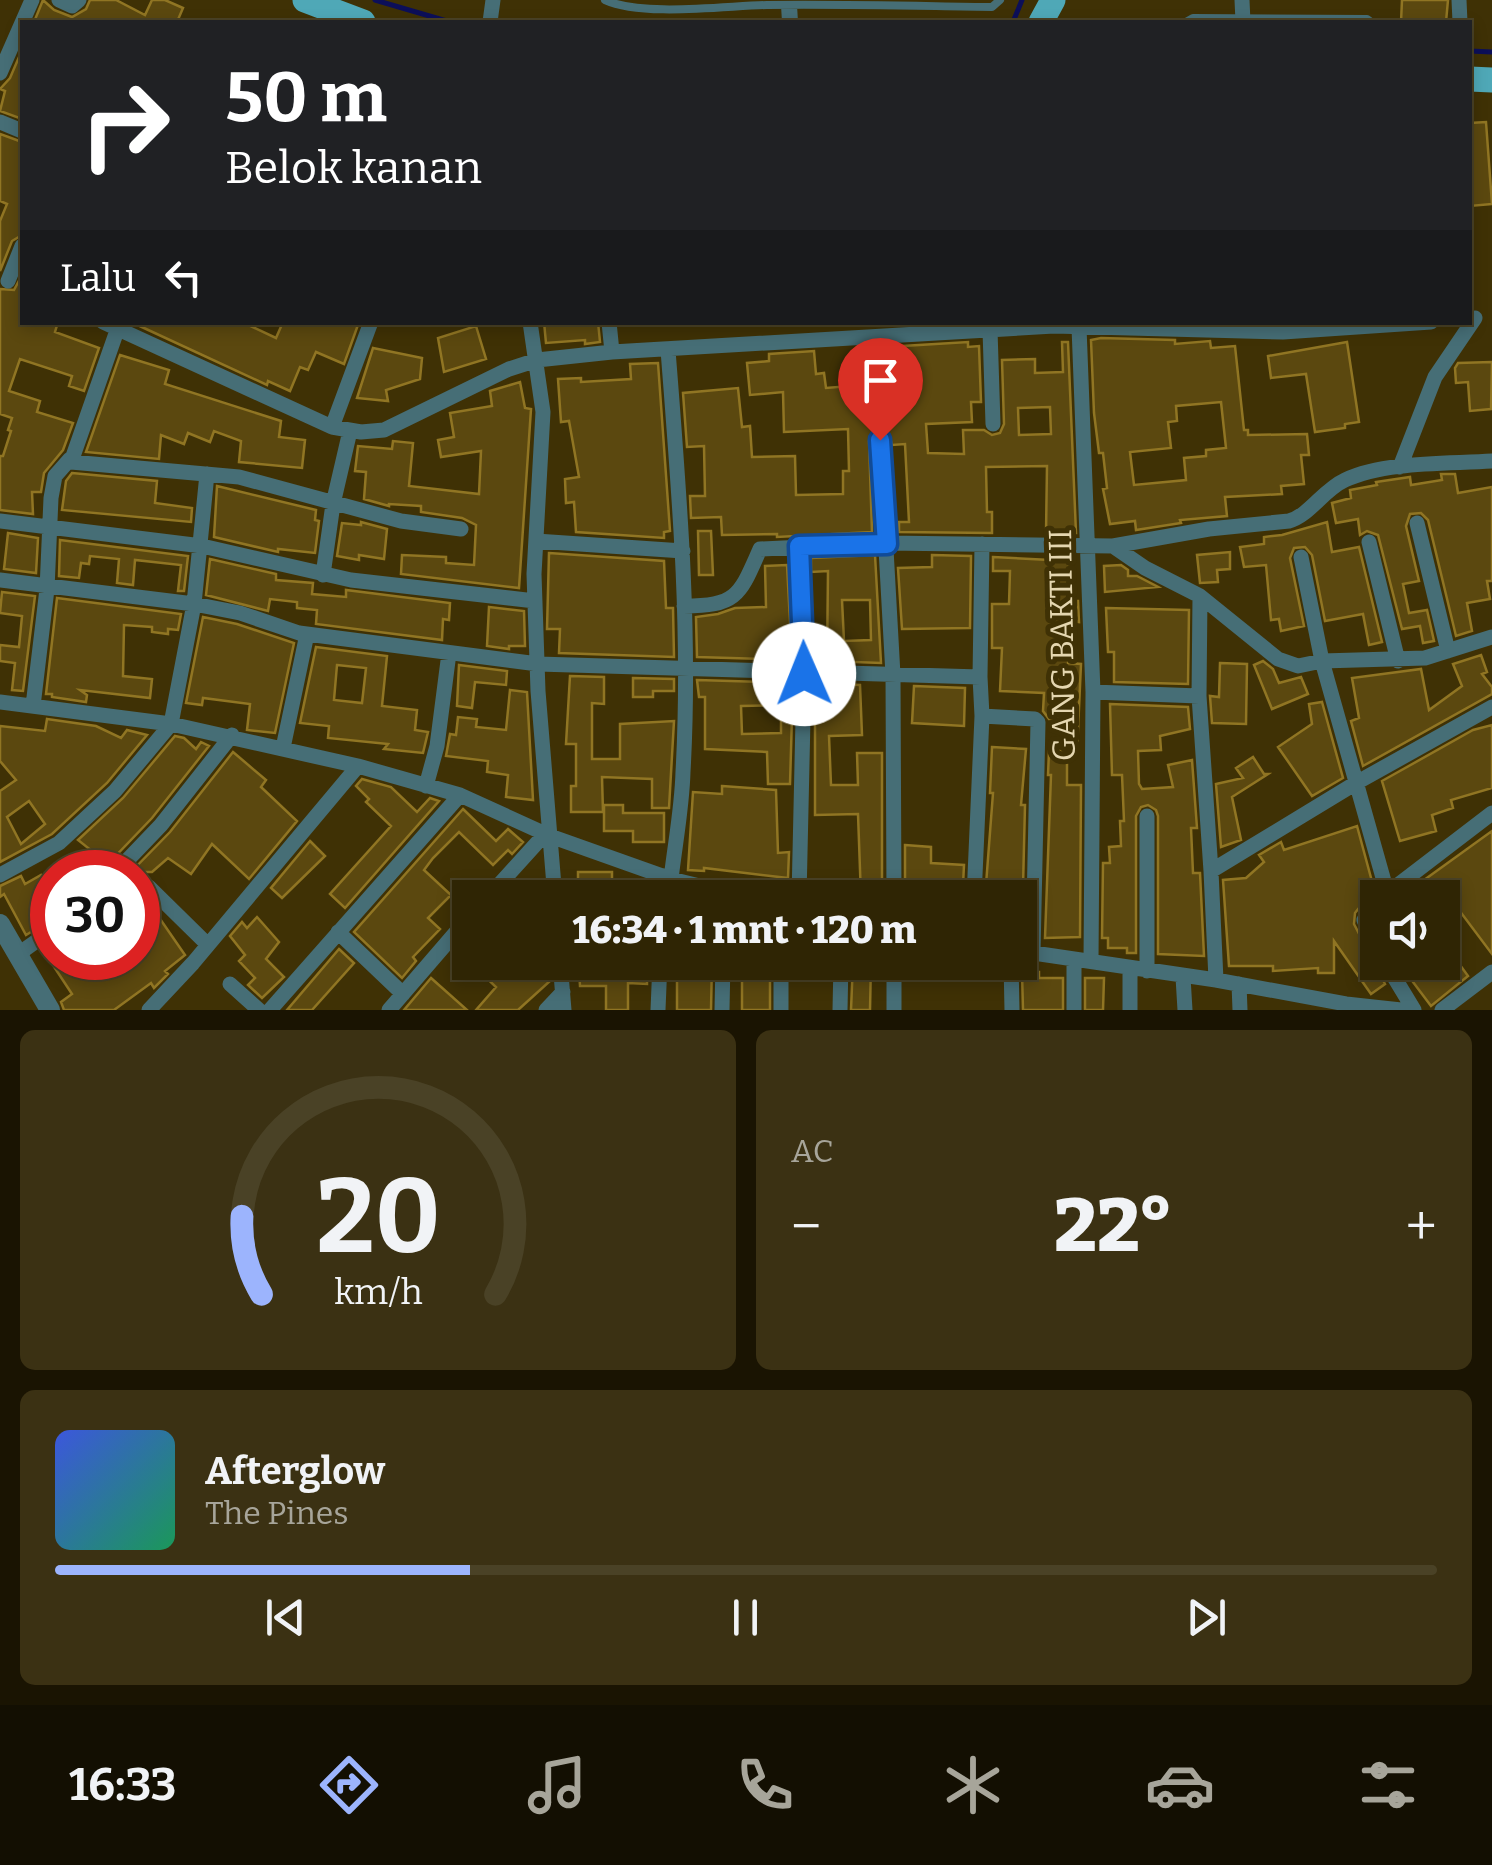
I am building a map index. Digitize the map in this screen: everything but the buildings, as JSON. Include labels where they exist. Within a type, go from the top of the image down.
[{"type":"main road","points":[[314,10],[355,20]]},
{"type":"street","points":[[59,0],[72,6],[79,0]]},
{"type":"street","points":[[1242,0],[1243,20]]},
{"type":"street","points":[[0,73],[20,27]]},
{"type":"street","points":[[10,282],[20,252]]},
{"type":"street","points":[[1472,318],[1492,316]]},
{"type":"street","points":[[33,706],[54,476],[70,459],[114,325],[332,427],[384,430],[508,369],[538,360],[668,350],[810,330],[1352,325]]},
{"type":"street","points":[[332,427],[370,325]]},
{"type":"street","points":[[531,325],[544,412],[536,601],[553,880]]},
{"type":"street","points":[[609,325],[612,352]]},
{"type":"street","points":[[1400,467],[1435,377],[1468,325]]},
{"type":"street","name":"GANG BAKTI III","points":[[1074,1010],[1083,960],[1094,692],[1079,327]]},
{"type":"street","points":[[990,330],[993,424]]},
{"type":"street","points":[[667,878],[683,775],[686,669],[683,551],[668,350]]},
{"type":"street","points":[[323,574],[332,504],[350,430]]},
{"type":"street","points":[[880,440],[893,675],[894,880]]},
{"type":"street","points":[[70,459],[74,464],[239,477],[401,521],[462,529]]},
{"type":"street","points":[[684,606],[726,602],[743,587],[760,549],[887,544],[1113,546],[1300,518],[1329,488],[1368,471],[1492,461]]},
{"type":"street","points":[[0,875],[58,842],[115,792],[171,724],[194,604],[207,474]]},
{"type":"street","points":[[0,521],[202,546],[323,574],[536,601]]},
{"type":"street","points":[[1417,523],[1448,652]]},
{"type":"street","points":[[536,541],[683,551]]},
{"type":"street","points":[[1369,542],[1398,661]]},
{"type":"street","points":[[975,880],[982,716],[982,544]]},
{"type":"street","points":[[799,546],[804,674],[799,880]]},
{"type":"street","points":[[1113,546],[1144,568],[1200,596],[1278,658],[1298,666],[1322,661],[1398,661],[1448,652],[1492,636]]},
{"type":"street","points":[[1301,556],[1322,661],[1378,880]]},
{"type":"street","points":[[0,580],[194,604],[307,634],[538,664],[980,677]]},
{"type":"street","points":[[1200,596],[1200,696],[1216,980]]},
{"type":"street","points":[[283,748],[307,634]]},
{"type":"street","points":[[426,786],[437,746],[448,652]]},
{"type":"street","points":[[1094,692],[1200,696]]},
{"type":"street","points":[[0,702],[171,724],[358,766],[460,796],[548,835],[674,880]]},
{"type":"street","points":[[1210,871],[1492,707]]},
{"type":"street","points":[[982,716],[1038,722],[1030,880]]},
{"type":"street","points":[[137,850],[232,736]]},
{"type":"street","points":[[149,1010],[358,766]]},
{"type":"street","points":[[270,1010],[460,796]]},
{"type":"street","points":[[1404,880],[1492,813]]},
{"type":"street","points":[[1130,1010],[1139,969],[1147,816]]},
{"type":"street","points":[[504,880],[548,835]]},
{"type":"street","points":[[160,898],[208,945]]},
{"type":"street","points":[[0,924],[50,1010]]},
{"type":"street","points":[[338,932],[403,994]]},
{"type":"street","points":[[389,1010],[452,937]]},
{"type":"street","points":[[17,955],[30,946]]},
{"type":"street","points":[[1037,953],[1216,980],[1346,1007],[1401,1010]]},
{"type":"street","points":[[1442,1010],[1492,972]]},
{"type":"street","points":[[1184,977],[1185,1010]]},
{"type":"street","points":[[561,980],[564,1010]]},
{"type":"street","points":[[658,1010],[659,980]]},
{"type":"street","points":[[722,1010],[723,980]]},
{"type":"street","points":[[780,1010],[781,980]]},
{"type":"street","points":[[840,1010],[841,980]]},
{"type":"street","points":[[894,980],[894,1010]]},
{"type":"street","points":[[1012,980],[1012,1010]]},
{"type":"street","points":[[1396,980],[1414,1010]]},
{"type":"street","points":[[230,984],[259,1010]]},
{"type":"street","points":[[1239,984],[1240,1010]]},
{"type":"street","points":[[546,1010],[562,992]]},
{"type":"lane","points":[[606,0],[625,7],[814,3],[992,7],[1000,0]]},
{"type":"lane","points":[[1190,20],[1368,20]]},
{"type":"waterway","points":[[375,0],[443,20]]},
{"type":"waterway","points":[[1014,20],[1022,0]]},
{"type":"waterway","points":[[1472,51],[1492,52]]},
{"type":"route","points":[[804,674],[799,546],[887,544],[880,440]]}]
